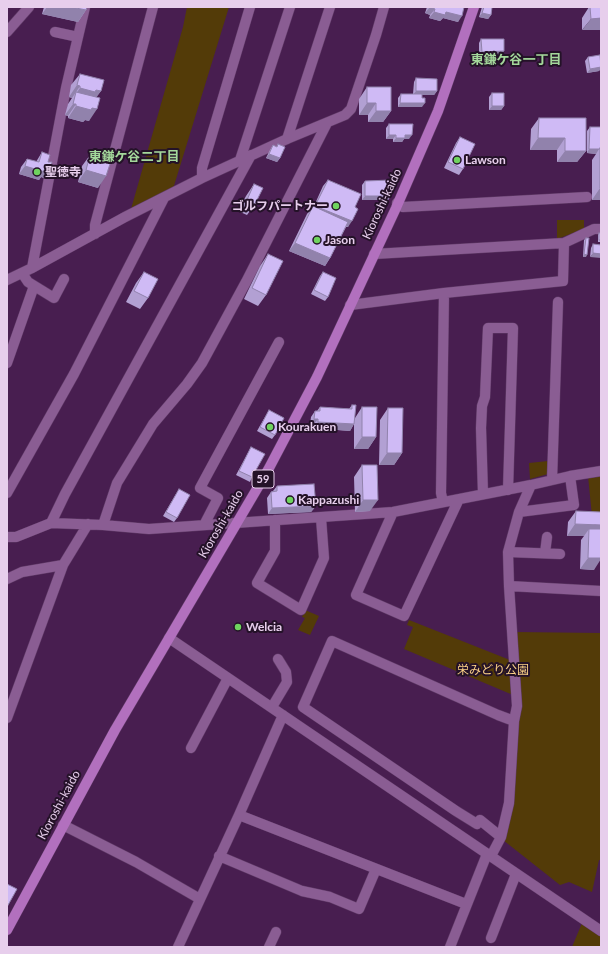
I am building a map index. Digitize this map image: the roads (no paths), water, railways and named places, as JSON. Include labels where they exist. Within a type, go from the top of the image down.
[{"type":"main road","name":"Kioroshi-kaido","points":[[7,930],[115,730],[294,423],[374,254],[441,104],[474,7]]},
{"type":"street","points":[[32,268],[64,95],[85,7]]},
{"type":"street","points":[[95,234],[95,225],[153,7]]},
{"type":"street","points":[[202,178],[202,168],[250,7]]},
{"type":"street","points":[[240,160],[290,7]]},
{"type":"street","points":[[287,139],[330,7]]},
{"type":"street","points":[[7,280],[202,178],[287,139],[345,115],[351,109],[384,7]]},
{"type":"street","points":[[7,32],[23,9]]},
{"type":"street","points":[[55,32],[78,37]]},
{"type":"street","points":[[103,525],[117,483],[149,431],[202,363],[246,282],[327,123]]},
{"type":"street","points":[[51,523],[73,480],[251,155]]},
{"type":"street","points":[[397,203],[404,207],[586,197]]},
{"type":"street","points":[[7,493],[74,374],[164,198]]},
{"type":"street","points":[[374,254],[564,243],[594,229],[601,229]]},
{"type":"street","points":[[350,305],[563,281],[564,243]]},
{"type":"street","points":[[22,273],[28,282],[54,298],[64,280]]},
{"type":"street","points":[[7,363],[34,286]]},
{"type":"street","points":[[443,502],[444,294]]},
{"type":"street","points":[[552,480],[558,302]]},
{"type":"street","points":[[483,494],[481,428],[482,406],[485,397],[488,328],[513,328],[508,490]]},
{"type":"street","points":[[204,525],[218,498],[200,488],[279,342]]},
{"type":"street","points":[[7,537],[16,537],[51,523],[88,524],[134,529],[149,529],[393,512],[601,471]]},
{"type":"street","points":[[519,512],[574,504],[570,476]]},
{"type":"street","points":[[450,947],[466,904],[489,855],[501,837],[510,803],[514,721],[517,706],[508,552],[519,512],[531,485]]},
{"type":"street","points":[[393,512],[356,595],[404,616],[459,499]]},
{"type":"street","points":[[275,520],[276,551],[258,582],[301,610],[324,558],[321,518]]},
{"type":"street","points":[[7,718],[63,565],[88,524]]},
{"type":"street","points":[[545,553],[547,537]]},
{"type":"street","points":[[508,552],[560,554]]},
{"type":"street","points":[[7,579],[22,572],[63,565]]},
{"type":"street","points":[[509,586],[601,591]]},
{"type":"street","points":[[169,638],[601,931]]},
{"type":"street","points":[[501,837],[480,820],[477,824],[450,807],[303,706],[332,641],[514,721]]},
{"type":"street","points":[[272,707],[287,682],[286,672],[278,659]]},
{"type":"street","points":[[191,748],[228,678]]},
{"type":"street","points":[[178,947],[239,815],[282,715]]},
{"type":"street","points":[[239,815],[466,904]]},
{"type":"street","points":[[63,825],[136,862],[200,899]]},
{"type":"street","points":[[219,856],[302,892],[330,897],[359,909],[376,868]]},
{"type":"street","points":[[491,938],[516,874]]},
{"type":"street","points":[[269,947],[276,932]]},
{"type":"place","name":"Lawson","points":[[457,160]]},
{"type":"place","name":"聖徳寺","points":[[37,172]]},
{"type":"place","name":"ゴルフパートナー","points":[[336,206]]},
{"type":"place","name":"Jason","points":[[317,240]]},
{"type":"place","name":"Kourakuen","points":[[270,427]]},
{"type":"place","name":"Kappazushi","points":[[290,500]]},
{"type":"place","name":"Welcia","points":[[238,627]]},
{"type":"district","name":"東鎌ケ谷一丁目","points":[[516,60]]},
{"type":"district","name":"東鎌ケ谷二丁目","points":[[134,157]]},
{"type":"park label","name":"栄みどり公園","points":[[493,670]]}]
